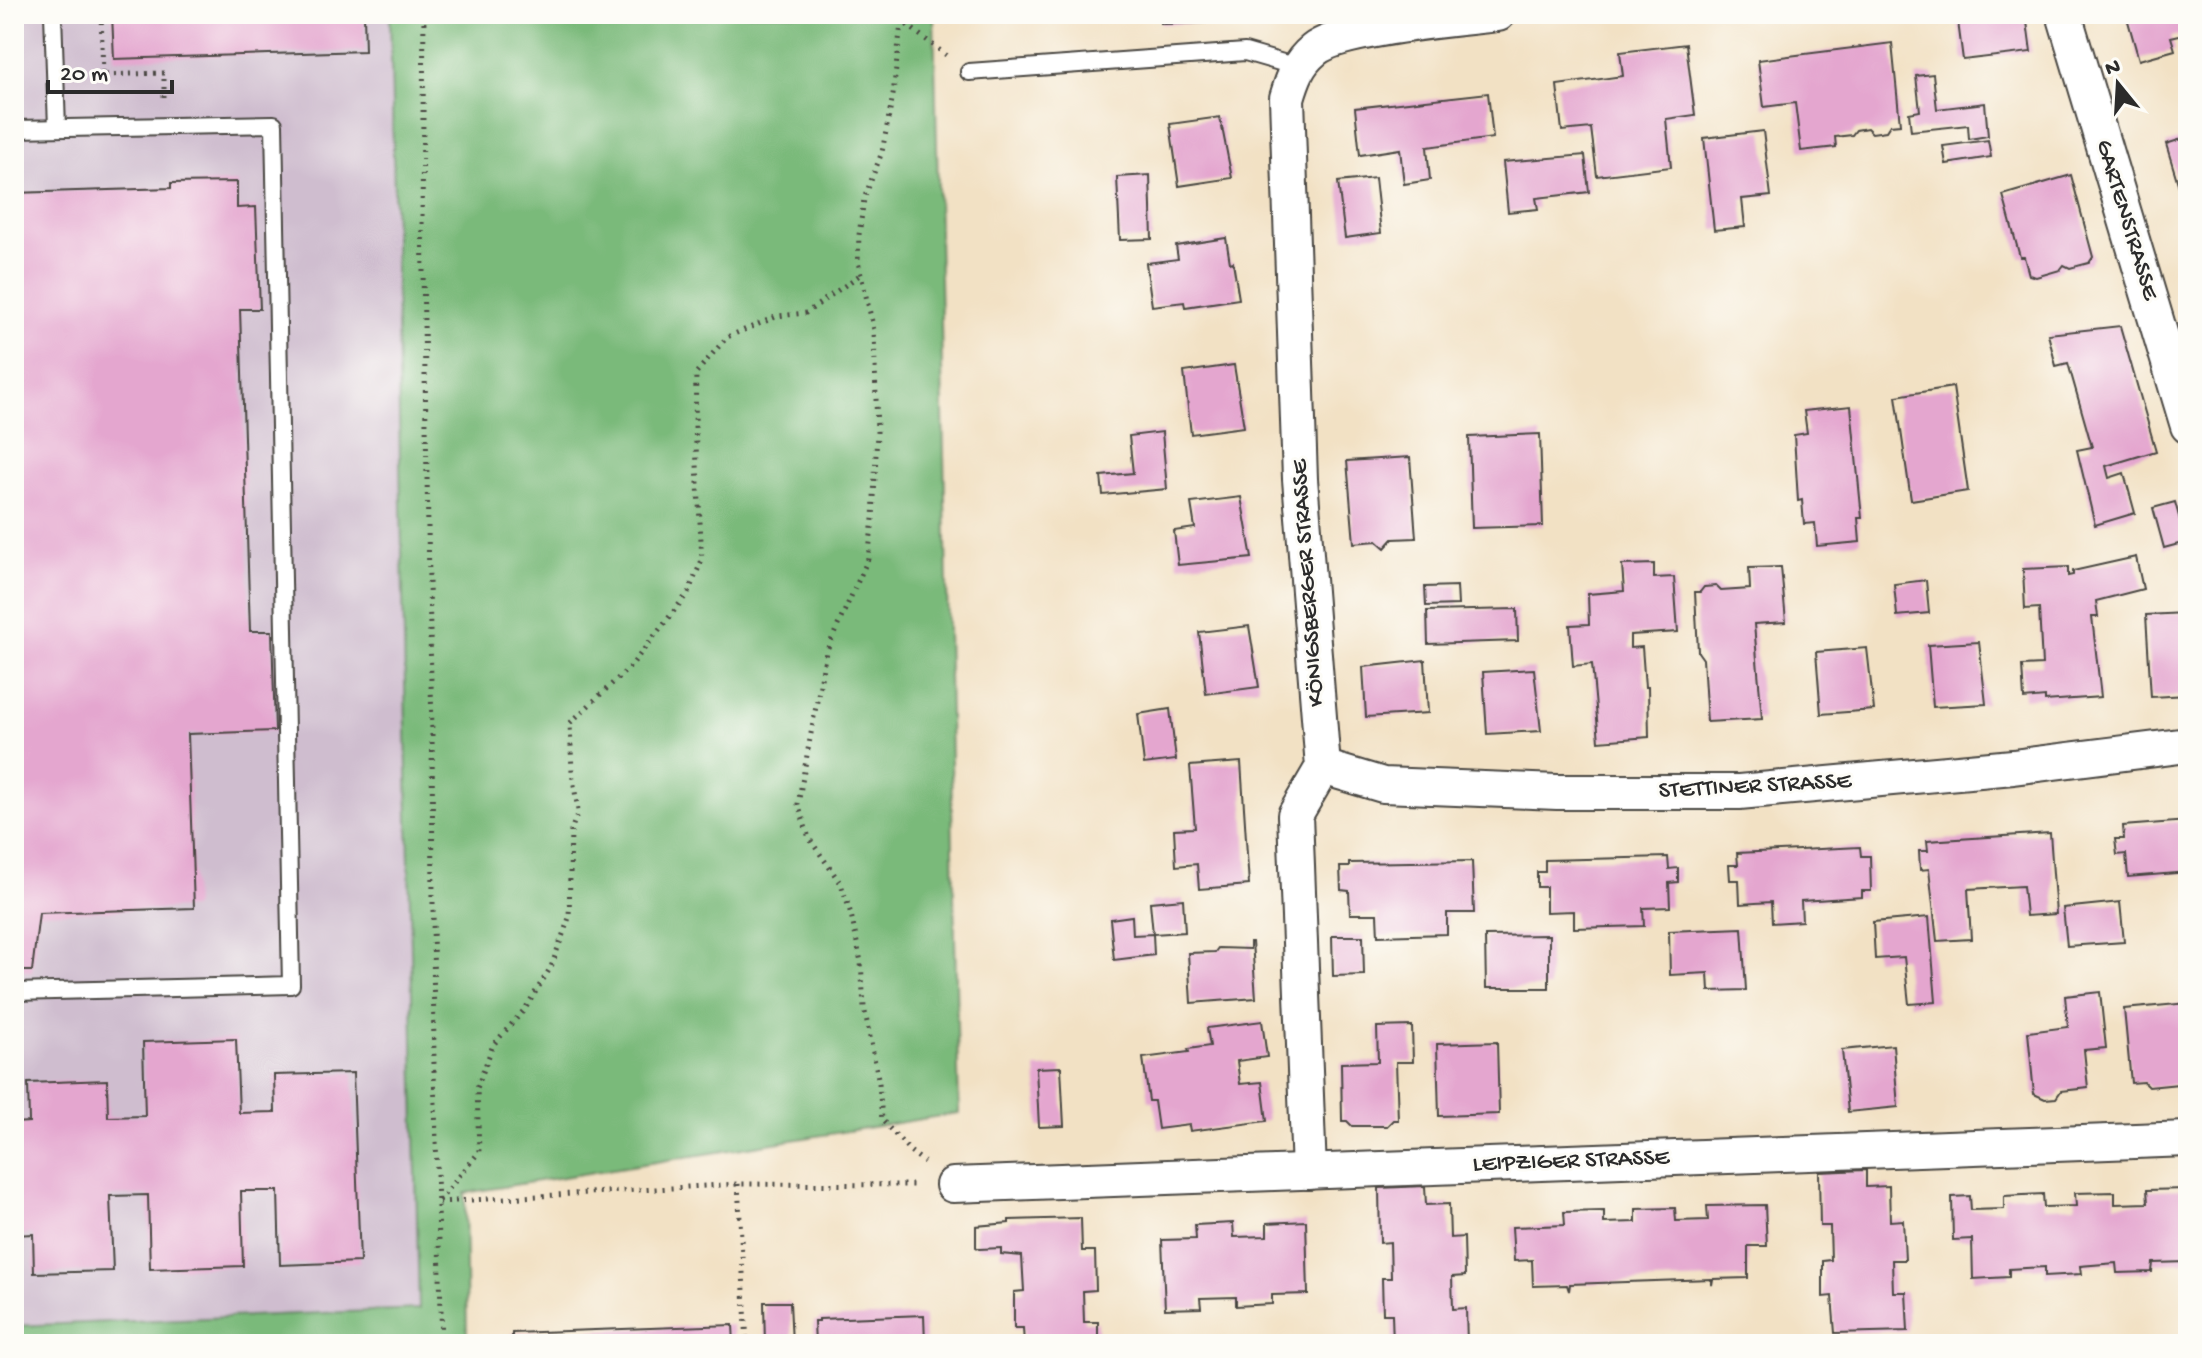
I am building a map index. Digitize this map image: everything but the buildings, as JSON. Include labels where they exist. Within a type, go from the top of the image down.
[{"type":"street","points":[[1297,67],[1342,25],[1498,14]]},
{"type":"street","name":"GARTENSTRASSE","points":[[2064,14],[2188,426]]},
{"type":"street","name":"KÖNIGSBERGER STRASSE","points":[[1297,67],[1287,98],[1299,463],[1323,767]]},
{"type":"street","name":"STETTINER STRASSE","points":[[1323,767],[1383,785],[1557,792],[1739,792],[2013,767],[2188,745]]},
{"type":"street","points":[[1309,1172],[1295,815],[1323,767]]},
{"type":"street","name":"LEIPZIGER STRASSE","points":[[953,1185],[2188,1139]]},
{"type":"lane","points":[[53,14],[57,128]]},
{"type":"lane","points":[[969,72],[1245,52],[1297,67]]},
{"type":"lane","points":[[14,129],[274,124],[291,985],[14,992]]},
{"type":"path","points":[[101,14],[103,75],[164,73],[165,126]]},
{"type":"path","points":[[424,14],[422,220],[434,1070],[442,1344]]},
{"type":"path","points":[[581,14],[621,14]]},
{"type":"path","points":[[877,14],[902,17],[969,72]]},
{"type":"path","points":[[902,17],[893,95],[882,152],[864,199],[859,235],[858,262],[874,330],[877,432],[868,559],[826,652],[798,804],[809,838],[841,884],[851,914],[861,962],[864,1007],[879,1083],[882,1120],[910,1151],[953,1185]]},
{"type":"path","points":[[439,1202],[479,1152],[477,1088],[493,1045],[525,1009],[551,967],[569,918],[571,831],[578,811],[572,772],[570,723],[630,667],[688,593],[702,560],[695,426],[696,373],[727,337],[778,316],[806,313],[861,274]]},
{"type":"path","points":[[439,1202],[738,1184],[953,1185]]},
{"type":"path","points":[[738,1184],[747,1344]]},
{"type":"shaded area","points":[[14,14],[390,14],[419,1310],[14,1326]]},
{"type":"green space","points":[[390,14],[934,14],[959,1113],[465,1193],[467,1344],[14,1344],[14,1326],[419,1309]]}]
